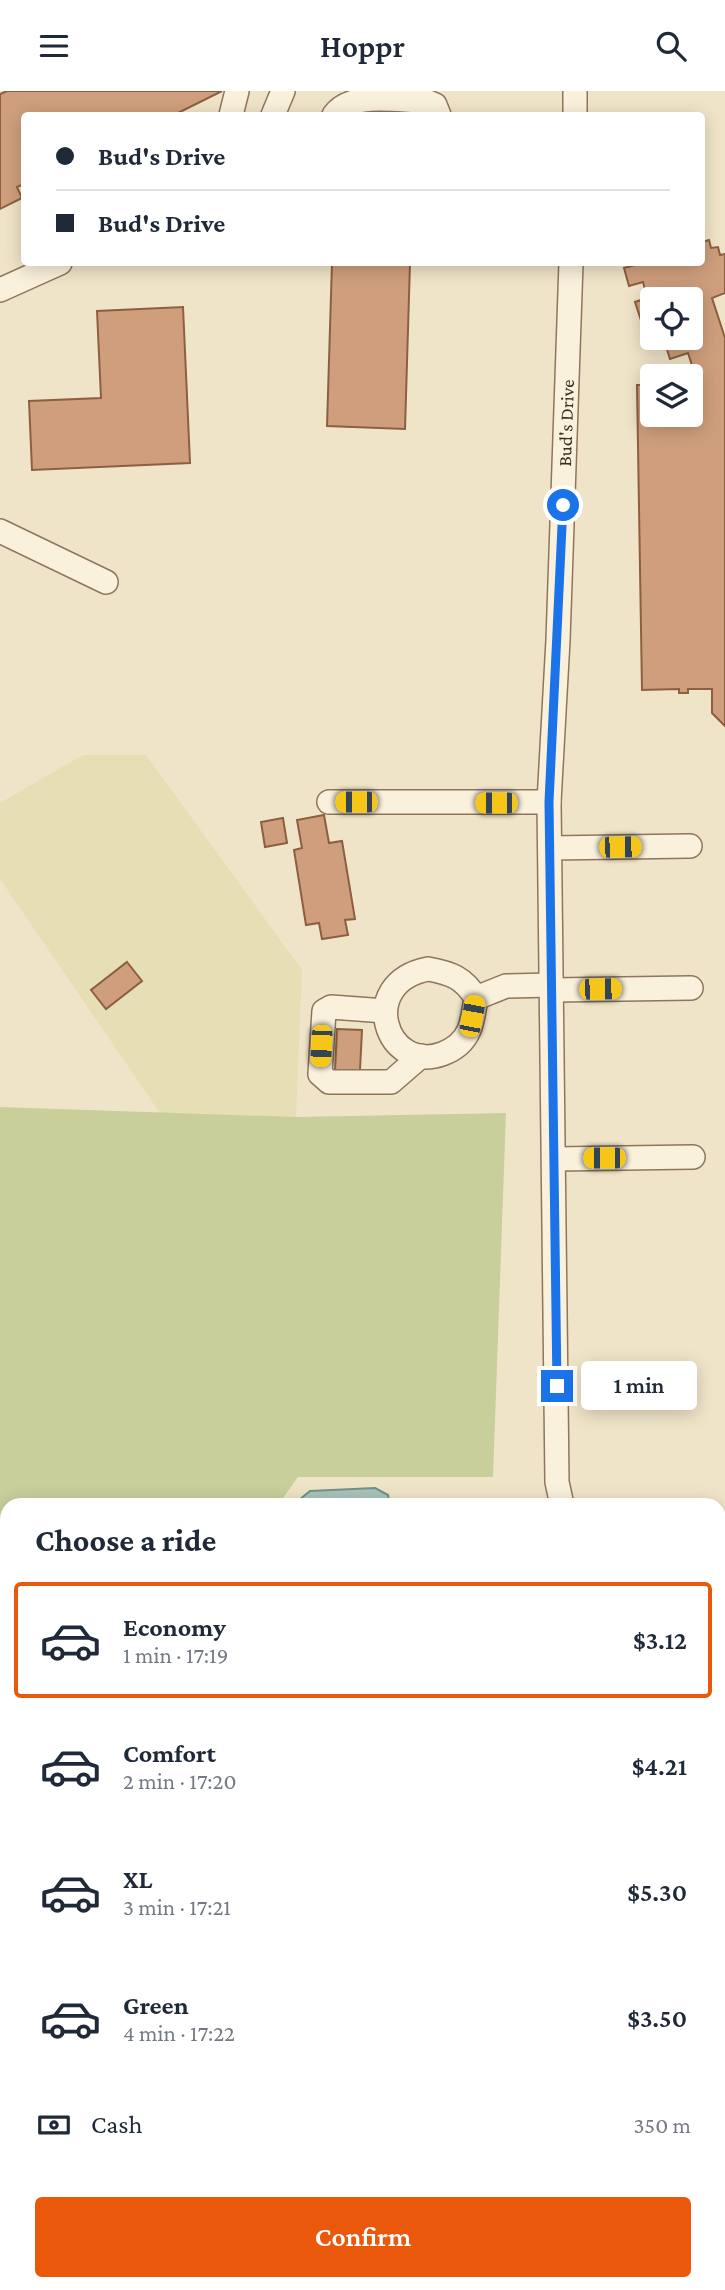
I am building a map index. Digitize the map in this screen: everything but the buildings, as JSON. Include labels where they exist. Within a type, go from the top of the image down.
[{"type":"street","points":[[232,112],[237,91]]},
{"type":"street","points":[[274,112],[283,91]]},
{"type":"street","points":[[575,91],[575,112]]},
{"type":"street","points":[[336,112],[342,104],[354,100],[426,101],[435,106],[438,112]]},
{"type":"street","points":[[0,290],[49,266]]},
{"type":"street","name":"Bud's Drive","points":[[560,1498],[557,1482],[549,802],[558,640],[571,266]]},
{"type":"street","points":[[0,531],[106,582]]},
{"type":"street","points":[[328,802],[549,802]]},
{"type":"street","points":[[550,848],[690,846]]},
{"type":"street","points":[[428,969],[455,976],[468,984],[476,999],[469,1031],[461,1043],[436,1056],[421,1056],[396,1043],[388,1031],[385,1011],[392,989],[401,978],[428,969]]},
{"type":"street","points":[[476,999],[506,986],[691,988]]},
{"type":"street","points":[[385,1011],[331,1007],[324,1011],[320,1074],[323,1079],[341,1083],[391,1082],[421,1056]]},
{"type":"street","points":[[555,1159],[693,1157]]},
{"type":"shaded area","points":[[83,755],[146,755],[302,970],[296,1117],[160,1113],[0,879],[0,803]]},
{"type":"green space","points":[[0,1107],[296,1117],[506,1113],[493,1477],[298,1477],[283,1498],[0,1498]]},
{"type":"water","points":[[375,1488],[389,1498],[302,1498],[310,1491]]},
{"type":"route","points":[[557,1386],[549,802],[563,505]]}]
